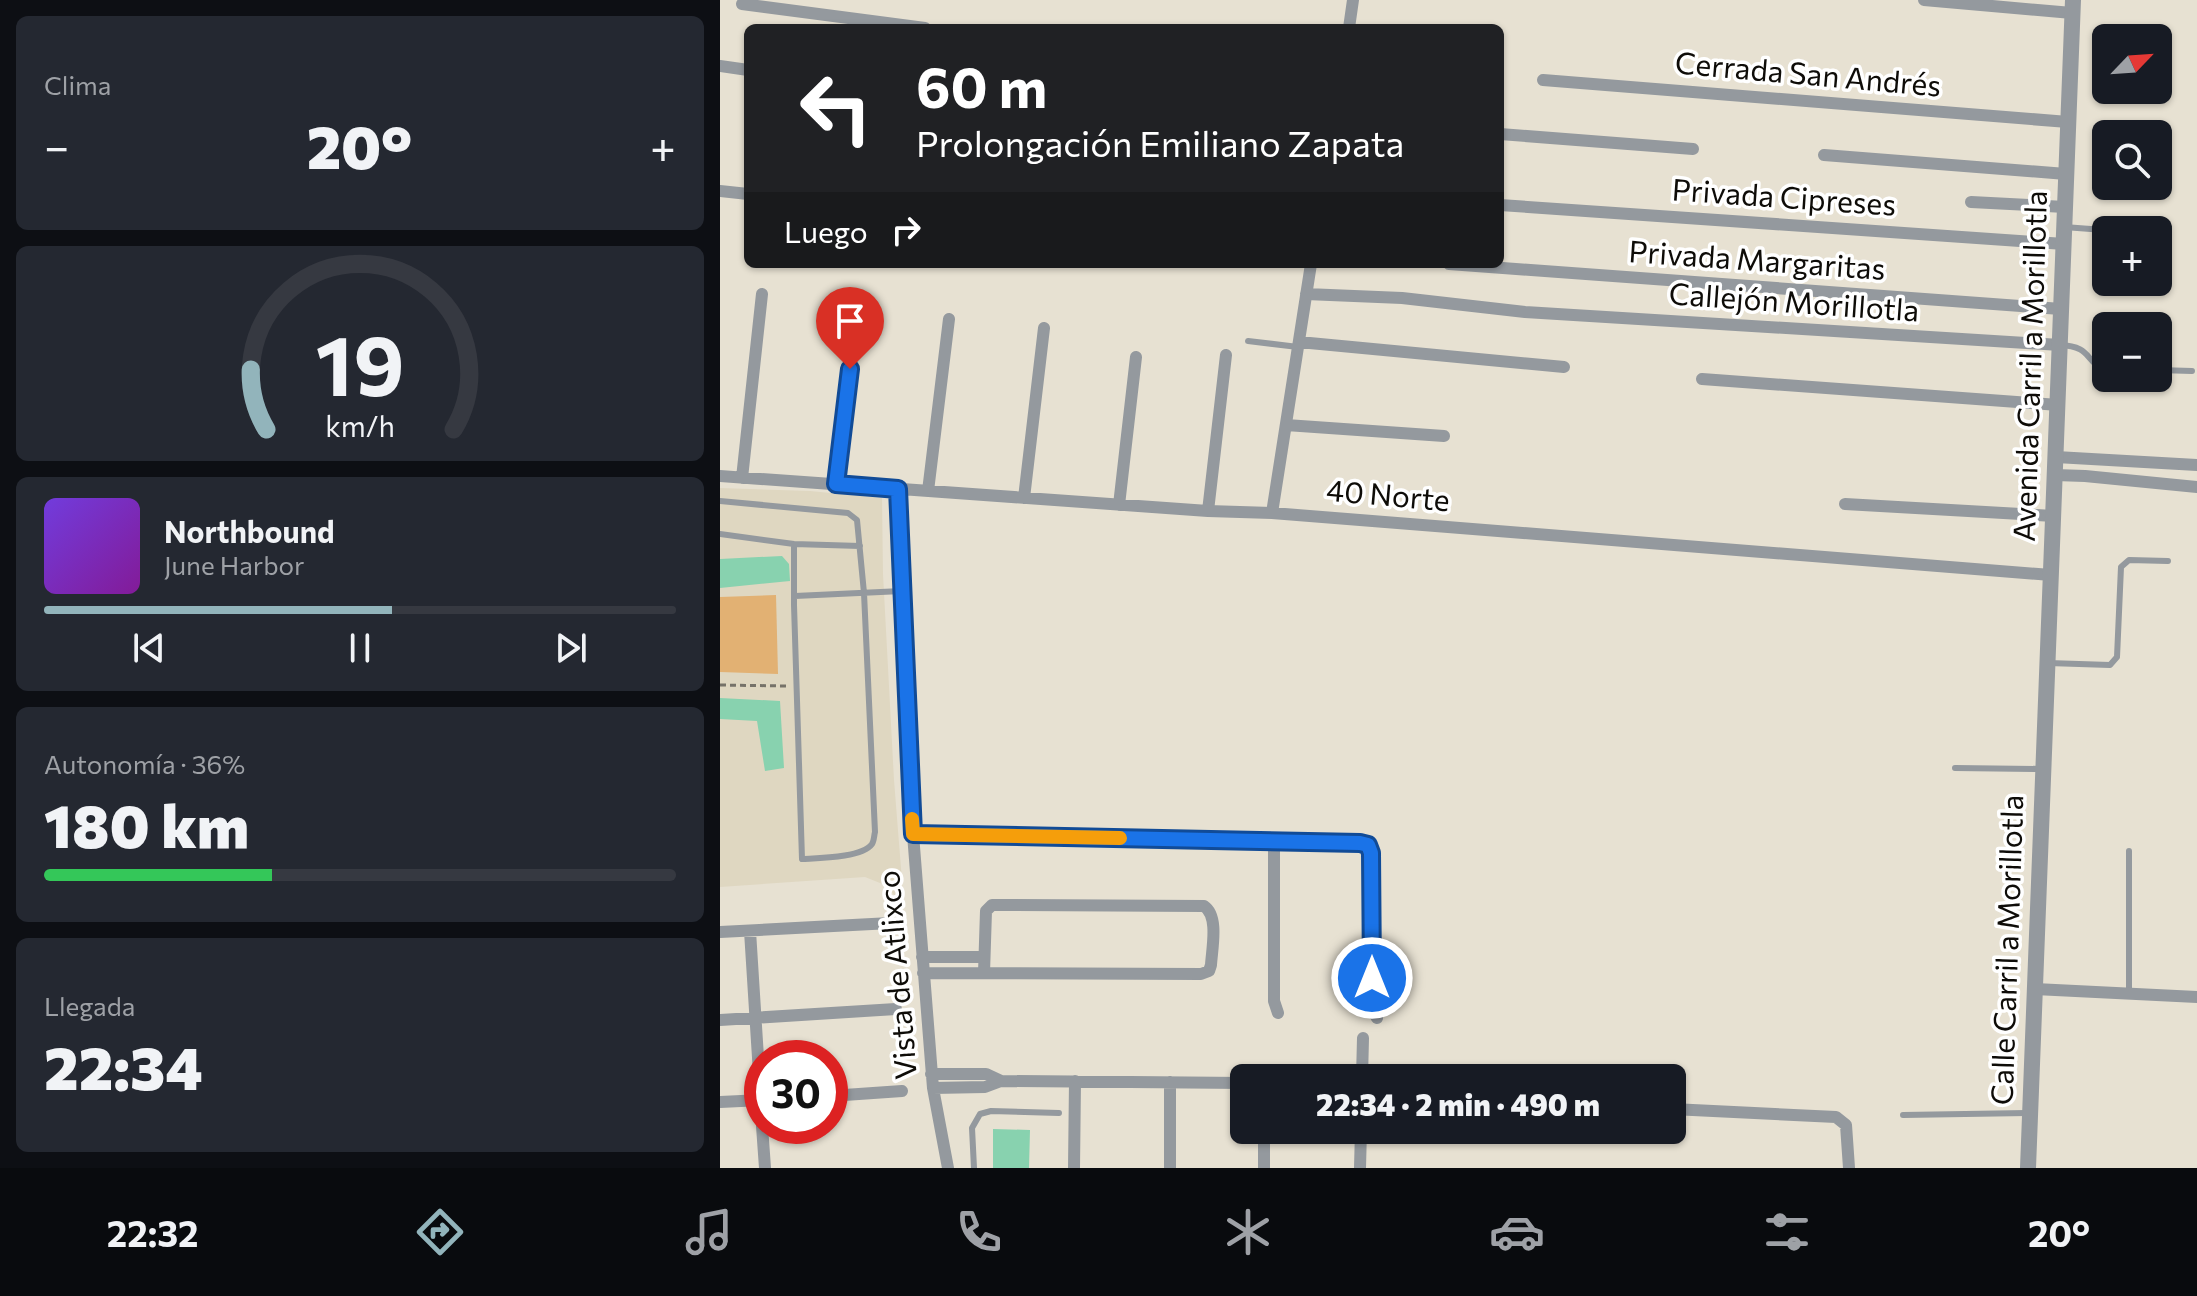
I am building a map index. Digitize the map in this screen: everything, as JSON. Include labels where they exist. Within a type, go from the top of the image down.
[{"type":"street","points":[[1350,24],[1353,0]]},
{"type":"street","points":[[1924,0],[2073,6]]},
{"type":"street","points":[[742,4],[894,24]]},
{"type":"street","name":"Avenida Carril a Morillotla","points":[[2044,734],[2073,6]]},
{"type":"street","points":[[720,66],[744,69]]},
{"type":"street","name":"Cerrada San Andrés","points":[[1543,80],[2068,122]]},
{"type":"street","points":[[1504,134],[1693,149]]},
{"type":"street","points":[[1824,155],[2066,174]]},
{"type":"street","points":[[720,191],[744,194]]},
{"type":"street","points":[[1971,202],[2065,207]]},
{"type":"street","name":"Privada Cipreses","points":[[1504,205],[2064,244]]},
{"type":"street","points":[[1272,513],[1310,268]]},
{"type":"street","name":"Privada Margaritas","points":[[1503,268],[2061,309]]},
{"type":"street","points":[[742,478],[762,294]]},
{"type":"street","name":"Callejón Morillotla","points":[[1306,294],[1402,298],[1525,312],[2060,345]]},
{"type":"street","points":[[836,484],[858,308]]},
{"type":"street","points":[[928,491],[949,319]]},
{"type":"street","points":[[1024,498],[1044,328]]},
{"type":"street","points":[[1299,345],[1564,367]]},
{"type":"street","points":[[1208,511],[1226,355]]},
{"type":"street","points":[[1119,505],[1136,357]]},
{"type":"street","points":[[1702,379],[2058,405]]},
{"type":"street","points":[[1286,425],[1444,436]]},
{"type":"street","points":[[2056,457],[2197,465]]},
{"type":"street","points":[[2109,460],[2109,478]]},
{"type":"street","points":[[2055,475],[2197,487]]},
{"type":"street","name":"40 Norte","points":[[720,476],[1272,513],[2051,575]]},
{"type":"street","name":"Vista de Atlixco","points":[[898,489],[913,834],[923,973],[931,1074],[948,1168]]},
{"type":"street","points":[[1845,504],[2054,516]]},
{"type":"street","name":"Calle Carril a Morillotla","points":[[2028,1168],[2044,734]]},
{"type":"street","points":[[913,834],[1368,845],[1371,853],[1372,1009],[1377,1018]]},
{"type":"street","points":[[1274,841],[1274,1001],[1278,1013]]},
{"type":"street","points":[[923,973],[1201,974],[1209,971],[1211,965],[1213,916],[1204,906],[992,905],[986,911],[984,973]]},
{"type":"street","points":[[720,932],[891,923]]},
{"type":"street","points":[[750,931],[757,1040]]},
{"type":"street","points":[[922,957],[984,957]]},
{"type":"street","points":[[2035,989],[2197,997]]},
{"type":"street","points":[[720,1020],[896,1009]]},
{"type":"street","points":[[1362,1064],[1363,1038]]},
{"type":"street","points":[[931,1074],[986,1074],[1001,1081]]},
{"type":"street","points":[[933,1088],[985,1087],[1001,1081],[1230,1083]]},
{"type":"street","points":[[1074,1168],[1075,1081]]},
{"type":"street","points":[[1170,1082],[1170,1168]]},
{"type":"street","points":[[848,1095],[902,1091]]},
{"type":"street","points":[[720,1102],[744,1101]]},
{"type":"street","points":[[1686,1110],[1836,1117],[1846,1125],[1849,1168]]},
{"type":"street","points":[[763,1144],[765,1168]]},
{"type":"street","points":[[1264,1144],[1264,1168]]},
{"type":"street","points":[[1360,1168],[1361,1144]]},
{"type":"lane","points":[[2064,227],[2092,229]]},
{"type":"lane","points":[[1248,341],[1299,345]]},
{"type":"lane","points":[[2060,345],[2084,350],[2092,359]]},
{"type":"lane","points":[[2172,370],[2192,371]]},
{"type":"lane","points":[[720,501],[848,513],[857,520],[864,593],[875,832],[872,844],[864,850],[836,858],[802,859],[794,544]]},
{"type":"lane","points":[[720,534],[794,544],[860,546]]},
{"type":"lane","points":[[2047,663],[2110,665],[2115,662],[2121,567],[2129,560],[2168,561]]},
{"type":"lane","points":[[795,596],[902,591]]},
{"type":"lane","points":[[1955,768],[2043,769]]},
{"type":"lane","points":[[2129,851],[2129,993]]},
{"type":"lane","points":[[974,1168],[972,1128],[980,1114],[991,1111],[1059,1113]]},
{"type":"lane","points":[[1903,1115],[2030,1113]]},
{"type":"path","points":[[720,685],[796,686]]},
{"type":"shaded area","points":[[720,488],[810,491],[882,498],[894,780],[904,906],[885,885],[865,877],[720,887]]},
{"type":"green space","points":[[782,556],[789,564],[790,581],[720,588],[720,559]]},
{"type":"green space","points":[[720,698],[780,701],[784,768],[765,771],[757,721],[720,719]]},
{"type":"green space","points":[[993,1129],[1030,1130],[1029,1168],[993,1168]]},
{"type":"building","points":[[776,595],[778,674],[720,672],[720,597]]},
{"type":"slow traffic","points":[[912,819],[913,834],[1120,838]]},
{"type":"route","points":[[850,369],[836,484],[898,489],[913,834],[1368,845],[1371,853],[1372,978]]}]
